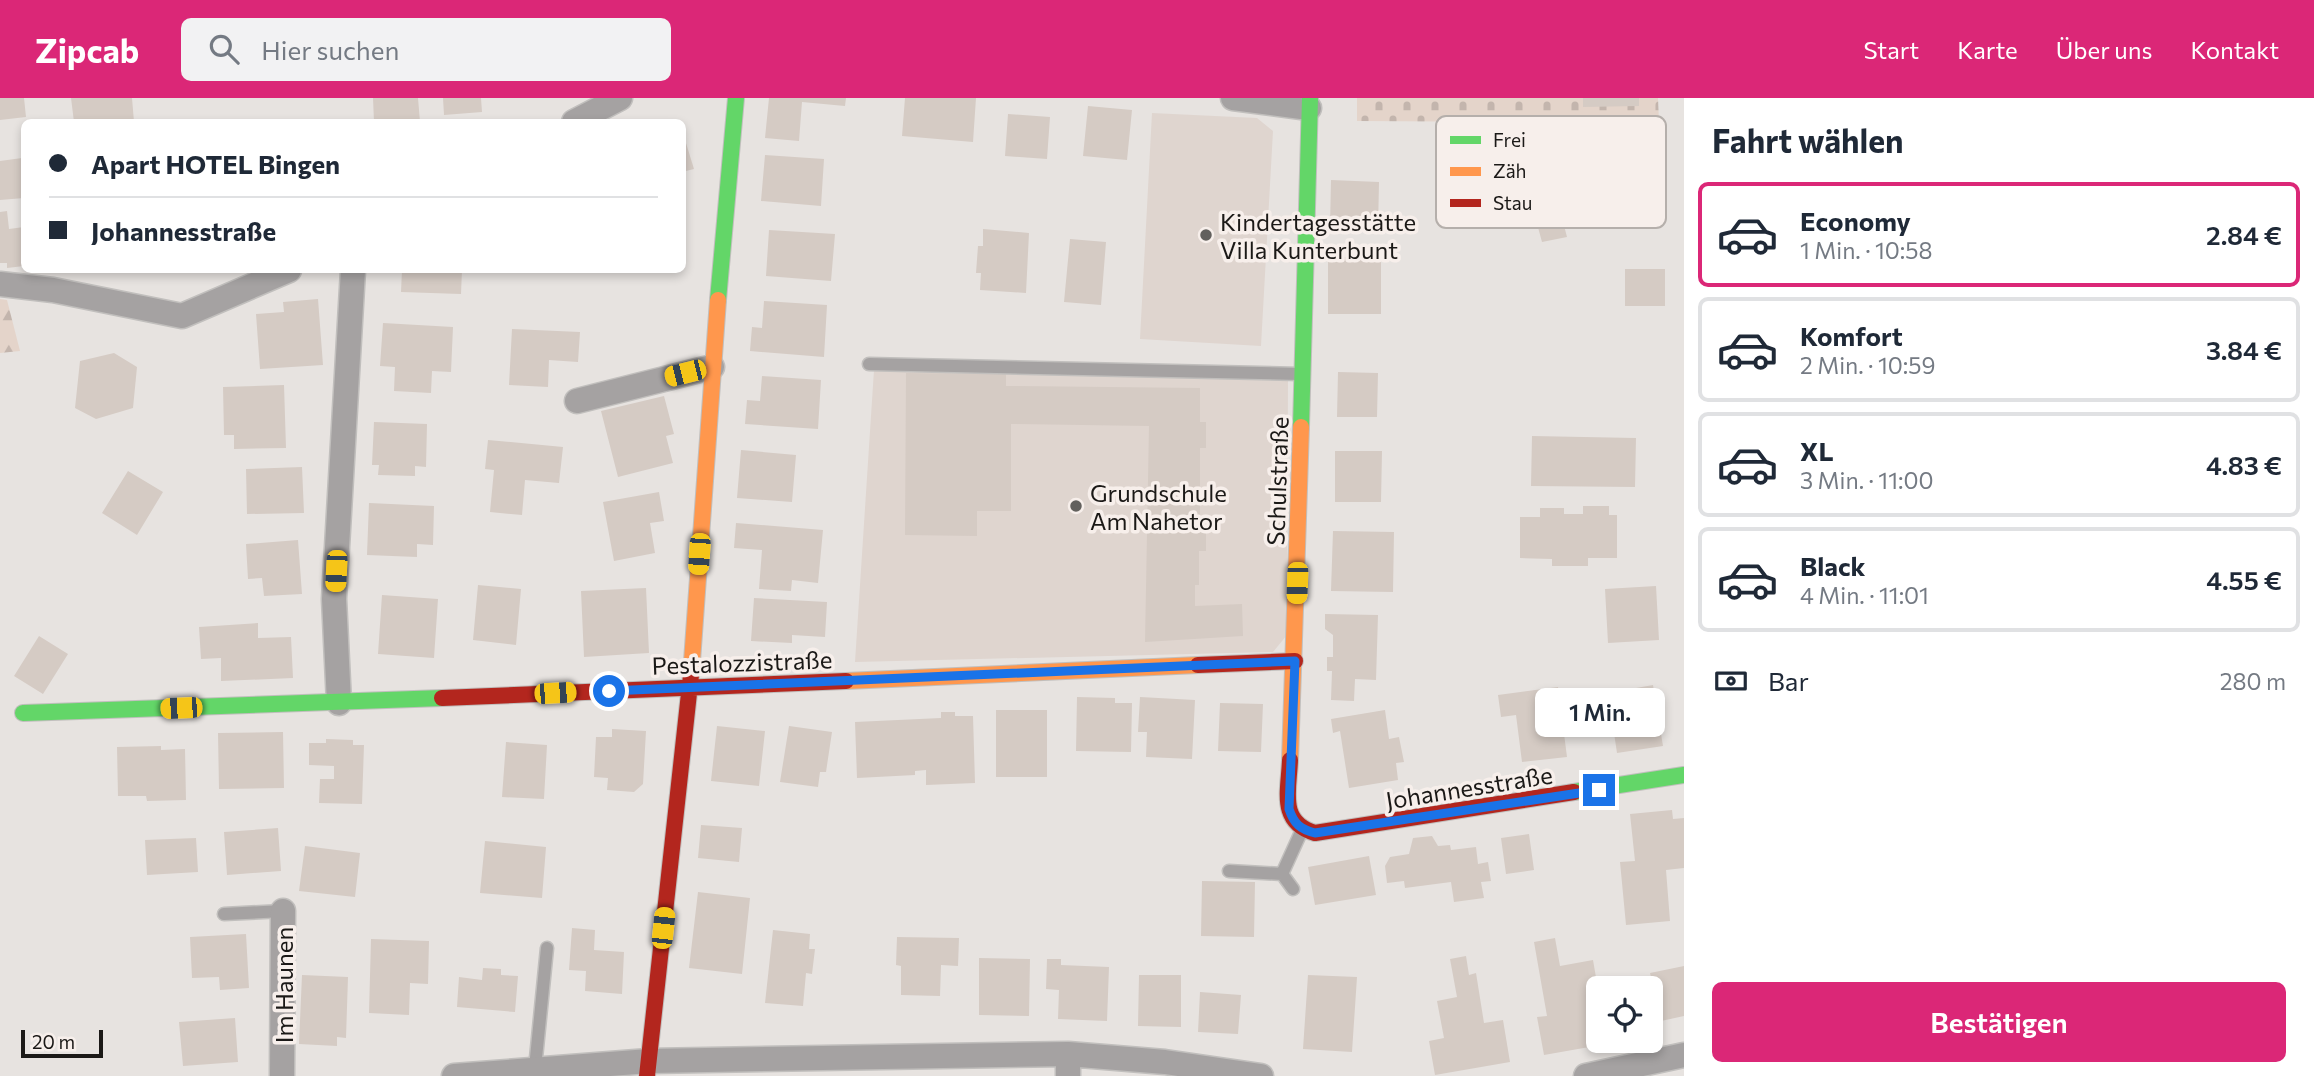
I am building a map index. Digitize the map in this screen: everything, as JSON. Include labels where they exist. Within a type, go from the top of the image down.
[{"type":"street","points":[[580,119],[620,98]]},
{"type":"street","points":[[648,1069],[690,687],[712,367],[736,98]]},
{"type":"street","points":[[1233,98],[1310,103]]},
{"type":"street","name":"Schulstraße","points":[[1303,830],[1293,821],[1289,809],[1310,103]]},
{"type":"street","points":[[0,284],[52,280],[182,316],[282,273]]},
{"type":"street","points":[[339,703],[334,599],[353,273]]},
{"type":"street","points":[[577,401],[712,367]]},
{"type":"street","name":"Pestalozzistraße","points":[[23,713],[339,703],[1295,661]]},
{"type":"street","name":"Johannesstraße","points":[[1303,830],[1315,833],[1684,775]]},
{"type":"street","name":"Im Haunen","points":[[282,1076],[283,911]]},
{"type":"street","points":[[1586,1076],[1684,1055]]},
{"type":"street","points":[[453,1076],[535,1069],[1165,1062],[1261,1076]]},
{"type":"lane","points":[[869,364],[1303,374]]},
{"type":"lane","points":[[1282,874],[1303,830]]},
{"type":"lane","points":[[1229,872],[1282,874]]},
{"type":"lane","points":[[1282,874],[1293,889]]},
{"type":"lane","name":"Im Haunen","points":[[224,914],[283,911]]},
{"type":"lane","points":[[535,1069],[547,948]]},
{"type":"shaded area","name":"Kindertagesstätte Villa Kunterbunt","points":[[1152,113],[1257,118],[1273,131],[1261,346],[1140,339]]},
{"type":"shaded area","name":"Grundschule Am Nahetor","points":[[874,370],[1288,377],[1287,635],[1273,652],[855,662]]},
{"type":"green space","points":[[1357,98],[1658,98],[1659,116],[1436,116],[1436,122],[1357,121]]},
{"type":"green space","points":[[0,299],[7,300],[20,351],[0,353]]},
{"type":"building","points":[[0,98],[24,98],[26,117],[0,120]]},
{"type":"building","points":[[71,98],[132,98],[134,119],[74,119]]},
{"type":"building","points":[[373,98],[418,98],[420,119],[374,119]]},
{"type":"building","points":[[443,98],[481,98],[482,112],[444,115]]},
{"type":"building","points":[[769,98],[846,98],[845,106],[802,102],[799,141],[765,138]]},
{"type":"building","points":[[905,98],[976,98],[973,142],[902,136]]},
{"type":"building","points":[[1583,98],[1639,98],[1639,106],[1583,107]]},
{"type":"building","points":[[1088,106],[1132,110],[1127,160],[1083,156]]},
{"type":"building","points":[[1008,114],[1050,117],[1047,159],[1005,156]]},
{"type":"building","points":[[686,143],[694,169],[686,171]]},
{"type":"building","points":[[765,155],[824,159],[821,206],[761,201]]},
{"type":"building","points":[[21,158],[21,198],[0,200],[0,161]]},
{"type":"building","points":[[1331,180],[1379,182],[1378,229],[1330,227]]},
{"type":"building","points":[[7,211],[9,229],[21,227],[21,266],[7,268],[7,263],[0,263],[0,212]]},
{"type":"building","points":[[1538,228],[1565,228],[1567,237],[1542,242]]},
{"type":"building","points":[[983,229],[1029,233],[1026,293],[980,290],[981,273],[976,273],[978,246],[983,246]]},
{"type":"building","points":[[769,230],[835,234],[831,281],[766,276]]},
{"type":"building","points":[[1070,239],[1106,242],[1101,305],[1064,302]]},
{"type":"building","points":[[1328,257],[1381,257],[1381,314],[1328,314]]},
{"type":"building","points":[[1625,269],[1665,269],[1665,306],[1625,306]]},
{"type":"building","points":[[402,273],[462,273],[461,294],[401,292]]},
{"type":"building","points":[[318,299],[323,365],[260,369],[256,314],[284,312],[283,302]]},
{"type":"building","points":[[764,301],[827,305],[824,357],[750,351],[752,327],[762,328]]},
{"type":"building","points":[[383,323],[453,327],[451,372],[432,371],[431,393],[394,391],[395,367],[380,366]]},
{"type":"building","points":[[512,329],[580,332],[578,362],[549,360],[548,387],[509,385]]},
{"type":"building","points":[[114,353],[137,367],[133,408],[96,419],[75,408],[80,361]]},
{"type":"building","points":[[1338,372],[1378,373],[1377,417],[1337,417]]},
{"type":"building","points":[[906,373],[1006,374],[1006,386],[1200,388],[1200,422],[1206,422],[1206,448],[1200,448],[1200,526],[1206,526],[1206,551],[1199,551],[1199,585],[1195,585],[1195,606],[1242,604],[1243,636],[1145,642],[1149,426],[1011,424],[1011,511],[977,511],[977,536],[905,535]]},
{"type":"building","points":[[762,376],[821,380],[818,429],[745,424],[747,400],[760,401]]},
{"type":"building","points":[[284,385],[286,448],[234,449],[234,435],[224,435],[223,387]]},
{"type":"building","points":[[664,396],[674,434],[666,436],[673,463],[618,477],[601,411]]},
{"type":"building","points":[[374,422],[427,424],[426,467],[415,466],[415,476],[378,475],[379,465],[372,465]]},
{"type":"building","points":[[1532,436],[1636,438],[1635,487],[1531,486]]},
{"type":"building","points":[[488,440],[563,447],[559,483],[525,480],[522,515],[490,512],[494,470],[485,469]]},
{"type":"building","points":[[741,450],[796,455],[792,502],[737,498]]},
{"type":"building","points":[[1335,451],[1382,451],[1381,502],[1335,502]]},
{"type":"building","points":[[302,467],[304,513],[247,514],[246,469]]},
{"type":"building","points":[[128,471],[163,492],[137,535],[102,513]]},
{"type":"building","points":[[659,492],[664,521],[650,523],[655,553],[614,561],[603,502]]},
{"type":"building","points":[[369,503],[434,506],[433,545],[417,544],[417,557],[367,555]]},
{"type":"building","points":[[1583,506],[1609,506],[1609,515],[1617,515],[1617,558],[1588,558],[1588,566],[1552,566],[1552,559],[1520,558],[1520,517],[1540,517],[1540,508],[1564,508],[1564,514],[1583,514]]},
{"type":"building","points":[[736,523],[823,530],[818,583],[792,580],[791,591],[759,589],[762,550],[734,548]]},
{"type":"building","points":[[1333,531],[1394,532],[1393,592],[1331,591]]},
{"type":"building","points":[[298,540],[302,594],[264,596],[262,578],[248,579],[246,544]]},
{"type":"building","points":[[478,585],[521,589],[516,645],[473,640]]},
{"type":"building","points":[[1656,586],[1659,640],[1608,643],[1605,589]]},
{"type":"building","points":[[646,588],[649,653],[584,657],[581,591]]},
{"type":"building","points":[[382,595],[438,599],[434,658],[378,654]]},
{"type":"building","points":[[754,598],[827,602],[825,637],[792,635],[792,643],[751,641]]},
{"type":"building","points":[[1325,614],[1378,615],[1376,680],[1355,679],[1354,701],[1331,700],[1332,671],[1327,671],[1327,657],[1333,657],[1333,635],[1325,629]]},
{"type":"building","points":[[258,623],[258,638],[291,637],[293,678],[221,681],[221,658],[201,659],[199,627]]},
{"type":"building","points":[[39,636],[68,654],[43,694],[14,676]]},
{"type":"building","points":[[1653,685],[1663,746],[1617,753],[1608,693]]},
{"type":"building","points":[[1558,687],[1567,757],[1522,762],[1516,715],[1501,717],[1498,695]]},
{"type":"building","points":[[1077,697],[1115,698],[1115,703],[1132,703],[1131,752],[1076,751]]},
{"type":"building","points":[[1140,697],[1195,700],[1192,759],[1146,757],[1147,732],[1138,732]]},
{"type":"building","points":[[1220,703],[1263,704],[1261,752],[1218,751]]},
{"type":"building","points":[[996,710],[1047,710],[1047,777],[996,777]]},
{"type":"building","points":[[1385,710],[1389,739],[1399,737],[1404,762],[1396,763],[1398,780],[1349,788],[1340,731],[1333,733],[1331,719]]},
{"type":"building","points":[[941,712],[955,712],[955,716],[973,716],[975,783],[926,785],[926,770],[915,771],[915,775],[857,778],[855,722],[941,718]]},
{"type":"building","points":[[717,726],[765,731],[759,786],[711,781]]},
{"type":"building","points":[[789,726],[832,732],[826,772],[820,772],[818,787],[780,782]]},
{"type":"building","points":[[612,729],[646,731],[643,784],[634,792],[607,790],[608,778],[594,777],[596,737],[612,737]]},
{"type":"building","points":[[283,732],[284,788],[219,789],[218,733]]},
{"type":"building","points":[[326,739],[353,740],[353,745],[364,745],[362,804],[319,803],[320,779],[334,779],[334,766],[309,765],[309,743],[326,743]]},
{"type":"building","points":[[506,742],[547,745],[544,799],[502,797]]},
{"type":"building","points":[[161,746],[161,750],[185,749],[186,800],[147,801],[146,796],[118,796],[117,747]]},
{"type":"building","points":[[1672,810],[1673,819],[1684,818],[1684,868],[1666,870],[1670,921],[1626,925],[1620,862],[1635,861],[1630,814]]},
{"type":"building","points":[[701,825],[742,828],[739,862],[698,858]]},
{"type":"building","points":[[278,828],[281,871],[227,875],[224,832]]},
{"type":"building","points":[[1529,834],[1534,870],[1506,874],[1501,838]]},
{"type":"building","points":[[1432,836],[1438,846],[1450,845],[1451,850],[1476,847],[1478,864],[1488,862],[1491,881],[1481,882],[1484,898],[1454,902],[1451,882],[1405,888],[1404,881],[1387,883],[1385,866],[1390,857],[1409,854],[1413,838]]},
{"type":"building","points":[[196,838],[198,872],[147,875],[145,840]]},
{"type":"building","points":[[485,841],[546,847],[542,898],[480,893]]},
{"type":"building","points":[[305,846],[360,853],[355,897],[299,891]]},
{"type":"building","points":[[1369,856],[1376,895],[1315,905],[1308,867]]},
{"type":"building","points":[[1202,881],[1255,882],[1254,937],[1201,936]]},
{"type":"building","points":[[698,892],[750,898],[742,974],[689,968]]},
{"type":"building","points":[[572,928],[595,930],[594,950],[624,952],[622,994],[585,991],[586,971],[569,970]]},
{"type":"building","points":[[773,930],[810,934],[809,949],[815,949],[812,974],[806,973],[803,1006],[765,1003]]},
{"type":"building","points":[[246,934],[249,988],[220,990],[219,977],[192,978],[190,937]]},
{"type":"building","points":[[897,937],[959,938],[958,966],[941,965],[940,996],[901,995],[901,966],[896,965]]},
{"type":"building","points":[[1555,938],[1560,966],[1593,960],[1596,976],[1586,976],[1586,1048],[1544,1055],[1537,1017],[1547,1016],[1534,942]]},
{"type":"building","points":[[371,939],[429,941],[428,984],[410,983],[409,1015],[369,1013]]},
{"type":"building","points":[[1466,956],[1469,975],[1476,973],[1484,1023],[1503,1020],[1510,1062],[1435,1075],[1429,1041],[1444,1038],[1437,1001],[1457,997],[1450,959]]},
{"type":"building","points":[[979,958],[1030,959],[1029,1016],[979,1015]]},
{"type":"building","points":[[1047,959],[1061,959],[1061,965],[1109,967],[1107,1021],[1058,1019],[1059,990],[1046,989]]},
{"type":"building","points":[[1684,966],[1684,1016],[1663,1021],[1663,976],[1651,976],[1650,973]]},
{"type":"building","points":[[483,968],[501,969],[501,975],[518,976],[515,1012],[457,1007],[459,977],[482,980]]},
{"type":"building","points":[[302,975],[348,977],[346,1038],[337,1037],[337,1046],[299,1044]]},
{"type":"building","points":[[1139,975],[1181,975],[1181,1027],[1138,1026]]},
{"type":"building","points":[[1308,975],[1357,977],[1352,1052],[1303,1049]]},
{"type":"building","points":[[1200,992],[1241,995],[1238,1034],[1198,1032]]},
{"type":"building","points":[[235,1018],[238,1062],[183,1066],[179,1022]]},
{"type":"traffic: fast","points":[[718,300],[736,98]]},
{"type":"traffic: fast","points":[[1301,427],[1310,98]]},
{"type":"traffic: fast","points":[[23,713],[442,698]]},
{"type":"traffic: fast","points":[[1574,792],[1684,775]]},
{"type":"traffic: slow","points":[[691,675],[718,300]]},
{"type":"traffic: slow","points":[[1290,760],[1301,427]]},
{"type":"traffic: slow","points":[[846,681],[1198,665]]},
{"type":"traffic: jam","points":[[1198,665],[1295,661]]},
{"type":"traffic: jam","points":[[647,1076],[691,675]]},
{"type":"traffic: jam","points":[[442,698],[846,681]]},
{"type":"traffic: jam","points":[[1290,760],[1288,804],[1291,813],[1303,828],[1315,833],[1574,792]]},
{"type":"place","name":"Kindertagesstätte Villa Kunterbunt","points":[[1206,235]]},
{"type":"place","name":"Grundschule Am Nahetor","points":[[1076,506]]},
{"type":"route","points":[[609,691],[1295,661],[1289,809],[1293,821],[1303,830],[1315,833],[1599,790]]}]
